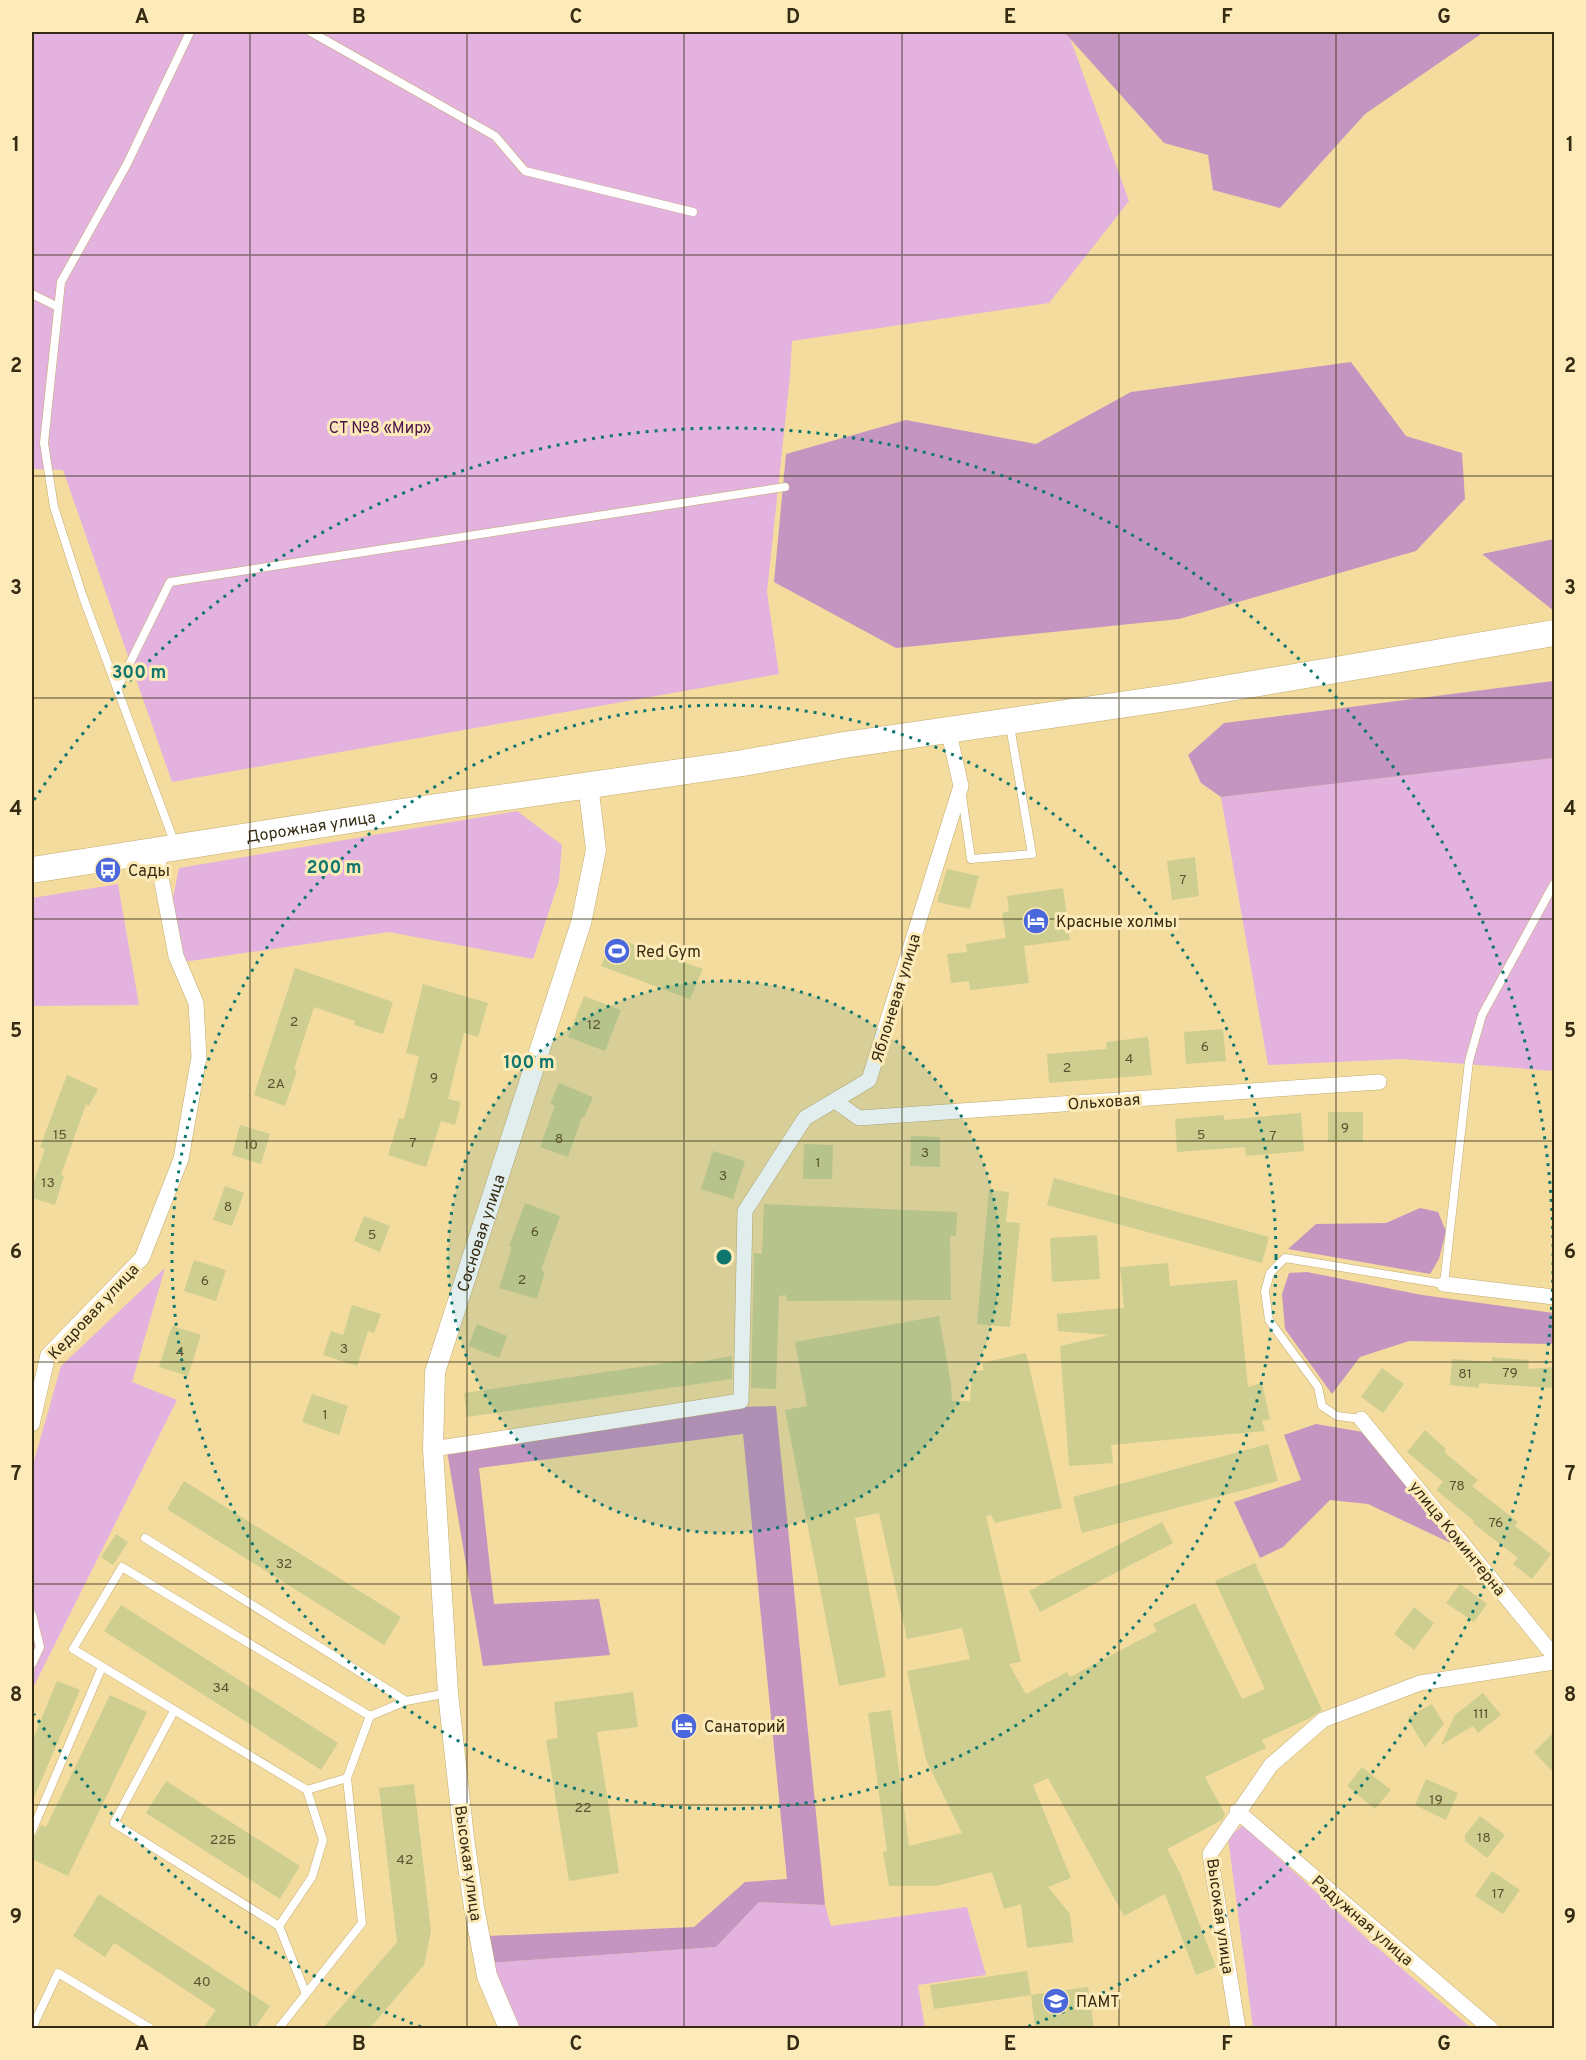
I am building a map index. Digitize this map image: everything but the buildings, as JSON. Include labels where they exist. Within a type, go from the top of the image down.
[{"type":"main road","name":"Дорожная улица","points":[[32,870],[406,811],[743,763],[948,729],[1182,696],[1554,633]]},
{"type":"street","points":[[948,729],[961,786]]},
{"type":"street","name":"Сосновая улица","points":[[448,1693],[433,1449],[435,1372],[581,923],[597,850],[588,784]]},
{"type":"street","name":"Яблоневая улица","points":[[433,1449],[741,1401],[745,1211],[806,1118],[870,1080],[961,786]]},
{"type":"street","name":"Кедровая улица","points":[[32,1424],[48,1355],[142,1258],[181,1159],[199,1057],[196,1003],[176,956],[167,850]]},
{"type":"street","name":"Ольховая","points":[[835,1101],[859,1118],[1379,1082]]},
{"type":"street","points":[[1444,1284],[1554,1297]]},
{"type":"street","name":"улица Коминтерна","points":[[1361,1419],[1554,1656]]},
{"type":"street","points":[[1237,1811],[1270,1764],[1323,1720],[1420,1683],[1554,1662]]},
{"type":"street","name":"Высокая улица","points":[[448,1693],[474,1907],[487,1976],[509,2028]]},
{"type":"street","name":"Высокая улица","points":[[1237,1811],[1210,1854],[1238,2028]]},
{"type":"street","name":"Радужная улица","points":[[1237,1811],[1490,2028]]},
{"type":"lane","points":[[167,850],[117,688],[83,597],[54,507],[44,443],[61,282],[127,164],[190,32]]},
{"type":"lane","points":[[311,32],[495,136],[525,171],[693,212]]},
{"type":"lane","points":[[32,294],[58,307]]},
{"type":"lane","points":[[117,688],[170,582],[785,487]]},
{"type":"lane","points":[[961,786],[971,859],[1032,854],[1009,721]]},
{"type":"lane","points":[[1361,1419],[1337,1416],[1322,1406],[1318,1387],[1269,1320],[1265,1291],[1270,1273],[1285,1258],[1444,1284],[1469,1061],[1482,1015],[1554,884]]},
{"type":"lane","points":[[145,1538],[406,1701]]},
{"type":"lane","points":[[279,1926],[312,1877],[323,1840],[307,1790],[73,1649],[122,1568],[369,1716]]},
{"type":"lane","points":[[32,1615],[40,1647],[32,1664]]},
{"type":"lane","points":[[32,1831],[102,1667]]},
{"type":"lane","points":[[279,2028],[362,1923],[347,1778],[369,1716],[406,1701],[448,1693]]},
{"type":"lane","points":[[174,1711],[114,1823],[279,1926],[306,1994]]},
{"type":"lane","points":[[307,1790],[347,1778]]},
{"type":"lane","points":[[32,2028],[58,1973],[150,2028]]},
{"type":"green space","name":"СТ №8 «Мир»","points":[[32,32],[1064,32],[1070,38],[1129,201],[1049,303],[792,341],[767,592],[779,674],[172,782],[63,470],[32,469]]},
{"type":"green space","points":[[1554,758],[1554,1071],[1402,1059],[1268,1065],[1221,797]]},
{"type":"green space","points":[[517,811],[562,845],[559,881],[533,959],[389,932],[183,962],[168,922],[179,868]]},
{"type":"green space","points":[[118,884],[139,1005],[32,1006],[32,898]]},
{"type":"green space","points":[[165,1268],[132,1382],[177,1400],[32,1690],[32,1468],[61,1366]]},
{"type":"green space","points":[[1243,1825],[1365,1937],[1471,2028],[1253,2028],[1228,1838]]},
{"type":"green space","points":[[759,1902],[825,1905],[831,1926],[967,1907],[986,1975],[918,1985],[925,2028],[514,2028],[488,1963],[716,1947]]},
{"type":"shaded area","points":[[1064,32],[1484,32],[1365,114],[1280,208],[1213,190],[1208,155],[1164,143]]},
{"type":"shaded area","points":[[1351,362],[1406,436],[1462,453],[1465,499],[1416,551],[1179,619],[896,648],[774,582],[786,454],[906,420],[1036,444],[1131,392]]},
{"type":"shaded area","points":[[1554,539],[1554,611],[1482,554]]},
{"type":"shaded area","points":[[1554,681],[1554,758],[1221,797],[1201,783],[1188,755],[1224,723]]},
{"type":"shaded area","points":[[1420,1208],[1438,1212],[1446,1231],[1439,1259],[1430,1274],[1288,1249],[1316,1224],[1386,1223]]},
{"type":"shaded area","points":[[1307,1272],[1422,1295],[1554,1313],[1554,1344],[1409,1341],[1360,1357],[1332,1394],[1285,1329],[1282,1294],[1289,1273]]},
{"type":"shaded area","points":[[776,1406],[825,1905],[759,1902],[716,1947],[488,1963],[488,1936],[694,1927],[745,1882],[787,1879],[743,1434],[479,1468],[494,1604],[599,1599],[610,1655],[483,1666],[447,1451],[740,1407]]},
{"type":"shaded area","points":[[1316,1424],[1363,1432],[1457,1546],[1368,1504],[1330,1500],[1283,1547],[1260,1558],[1234,1502],[1301,1480],[1284,1435]]},
{"type":"place","name":"Сады","points":[[108,870]]},
{"type":"place","name":"Красные холмы","points":[[1036,921]]},
{"type":"place","name":"Red Gym","points":[[617,951]]},
{"type":"place","name":"Санаторий","points":[[684,1726]]},
{"type":"place","name":"ПАМТ","points":[[1056,2001]]}]
